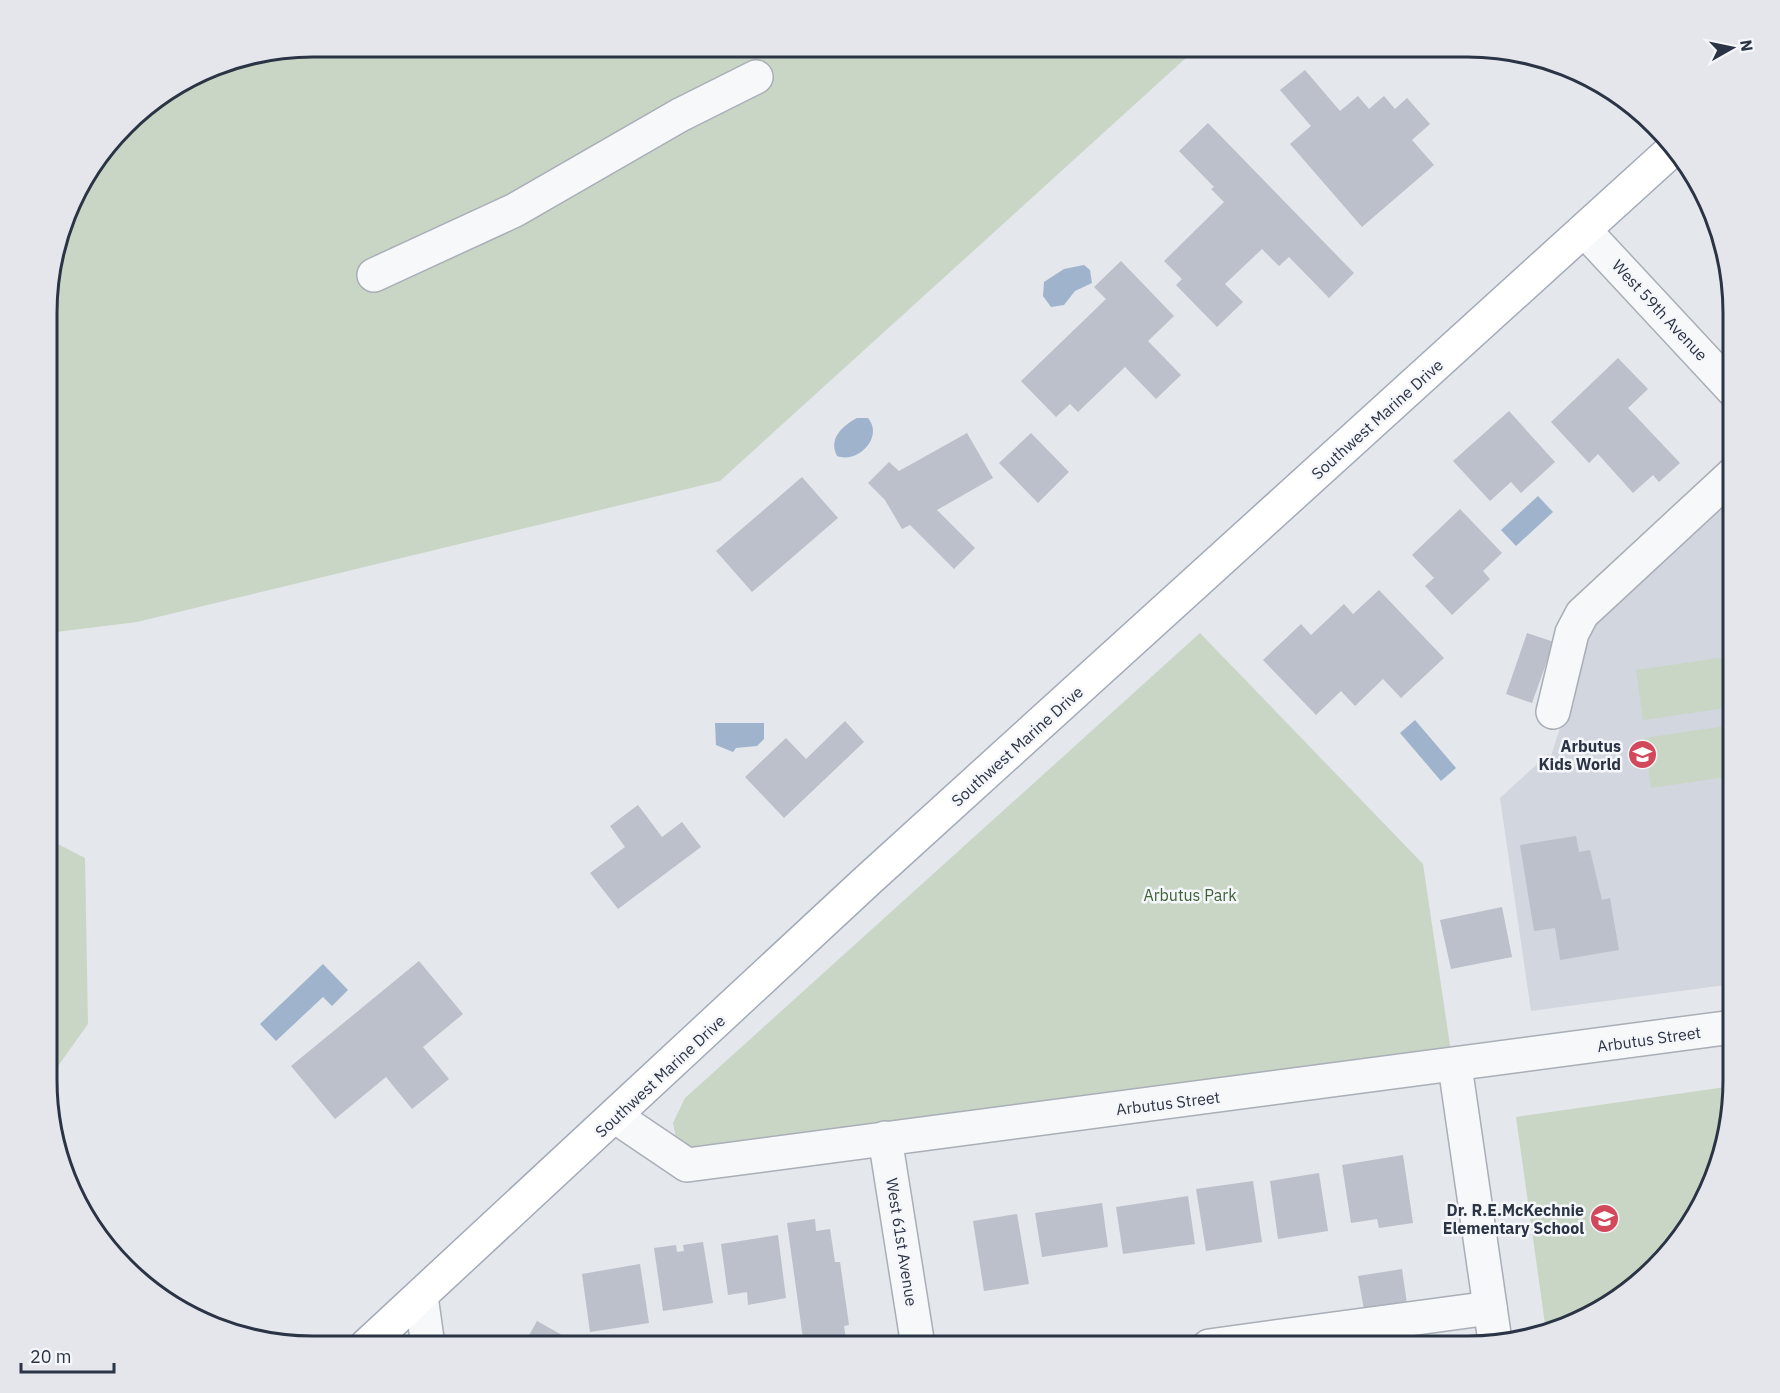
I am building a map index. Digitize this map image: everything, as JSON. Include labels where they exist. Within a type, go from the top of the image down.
[{"type":"main road","name":"Southwest Marine Drive","points":[[377,1336],[616,1117],[868,880],[1668,154]]},
{"type":"street","points":[[374,275],[515,210],[680,115],[756,77]]},
{"type":"street","name":"West 59th Avenue","points":[[1585,231],[1723,377]]},
{"type":"street","points":[[1553,712],[1572,633],[1582,614],[1723,483]]},
{"type":"street","name":"Arbutus Street","points":[[616,1117],[687,1165],[1455,1066],[1723,1028]]},
{"type":"street","points":[[1455,1066],[1494,1334]]},
{"type":"street","name":"West 61st Avenue","points":[[885,1138],[916,1336]]},
{"type":"street","points":[[421,1296],[427,1336]]},
{"type":"street","points":[[1283,1336],[1490,1308]]},
{"type":"shaded area","name":"Arbutus Kids World","points":[[1723,507],[1723,985],[1531,1011],[1500,798],[1548,754],[1551,756],[1592,627]]},
{"type":"green space","points":[[313,57],[1187,57],[720,481],[137,622],[57,632],[57,313],[59,279],[76,215],[100,171],[120,144],[144,120],[185,91],[215,76],[247,66],[279,59]]},
{"type":"green space","name":"Arbutus Park","points":[[1200,633],[1423,864],[1451,1052],[697,1150],[677,1143],[673,1123],[685,1098]]},
{"type":"green space","points":[[1723,657],[1723,708],[1643,720],[1636,670]]},
{"type":"green space","points":[[1723,726],[1723,777],[1651,788],[1644,738]]},
{"type":"green space","points":[[57,844],[85,858],[88,1024],[57,1067]]},
{"type":"green space","name":"Dr. R.E.McKechnie Elementary School","points":[[1723,1087],[1718,1130],[1704,1178],[1689,1208],[1670,1236],[1636,1273],[1609,1293],[1580,1310],[1545,1323],[1516,1117]]},
{"type":"water","points":[[1084,265],[1090,270],[1092,283],[1075,291],[1064,305],[1051,307],[1043,296],[1044,282],[1064,269]]},
{"type":"water","points":[[857,418],[868,418],[872,425],[871,440],[860,453],[853,456],[837,456],[835,439],[846,425]]},
{"type":"water","points":[[1538,496],[1553,512],[1516,546],[1501,530]]},
{"type":"water","points":[[1415,720],[1456,768],[1441,781],[1400,733]]},
{"type":"water","points":[[715,723],[764,723],[764,739],[757,746],[736,748],[733,752],[716,745]]},
{"type":"water","points":[[323,964],[348,990],[332,1006],[323,997],[276,1041],[260,1024]]},
{"type":"building","points":[[1305,70],[1340,111],[1358,96],[1369,109],[1384,96],[1395,109],[1407,98],[1430,124],[1412,140],[1434,165],[1362,227],[1290,144],[1311,126],[1280,90]]},
{"type":"building","points":[[1208,123],[1354,273],[1329,298],[1289,257],[1279,266],[1262,249],[1225,284],[1243,302],[1217,327],[1176,285],[1182,279],[1164,261],[1224,202],[1211,189],[1214,187],[1179,151]]},
{"type":"building","points":[[1121,261],[1174,316],[1148,341],[1181,375],[1156,399],[1125,367],[1078,412],[1070,404],[1056,417],[1021,381],[1106,299],[1094,287]]},
{"type":"building","points":[[1618,358],[1648,389],[1628,408],[1680,463],[1659,482],[1653,475],[1633,493],[1598,454],[1589,463],[1551,422]]},
{"type":"building","points":[[1509,411],[1555,462],[1521,493],[1511,482],[1490,501],[1453,461]]},
{"type":"building","points":[[967,433],[993,478],[937,510],[975,548],[954,569],[910,525],[902,529],[885,500],[868,483],[889,462],[899,471]]},
{"type":"building","points":[[1031,433],[1069,472],[1038,503],[999,463]]},
{"type":"building","points":[[802,477],[838,518],[752,592],[716,551]]},
{"type":"building","points":[[1460,509],[1502,553],[1483,571],[1490,579],[1452,615],[1425,586],[1434,578],[1412,555]]},
{"type":"building","points":[[1379,590],[1444,658],[1401,698],[1383,679],[1355,706],[1341,691],[1316,715],[1263,660],[1301,624],[1311,635],[1344,604],[1353,614]]},
{"type":"building","points":[[1527,633],[1554,642],[1532,703],[1506,694]]},
{"type":"building","points":[[845,721],[864,742],[784,818],[745,777],[786,738],[806,759]]},
{"type":"building","points":[[638,805],[662,837],[682,822],[701,847],[618,909],[590,873],[625,847],[610,826]]},
{"type":"building","points":[[1576,836],[1579,852],[1590,850],[1602,900],[1610,898],[1619,950],[1560,960],[1555,928],[1534,931],[1520,845]]},
{"type":"building","points":[[1502,907],[1512,957],[1451,969],[1440,920]]},
{"type":"building","points":[[419,961],[463,1014],[423,1047],[449,1079],[412,1109],[386,1077],[335,1119],[291,1066]]},
{"type":"building","points":[[1403,1155],[1413,1223],[1379,1228],[1377,1219],[1351,1223],[1342,1165]]},
{"type":"building","points":[[1319,1173],[1328,1231],[1278,1239],[1270,1181]]},
{"type":"building","points":[[1253,1181],[1262,1242],[1206,1251],[1196,1189]]},
{"type":"building","points":[[1188,1196],[1195,1244],[1123,1254],[1116,1207]]},
{"type":"building","points":[[1102,1203],[1108,1247],[1042,1257],[1035,1213]]},
{"type":"building","points":[[1017,1214],[1029,1284],[984,1291],[973,1221]]},
{"type":"building","points":[[815,1219],[816,1231],[830,1229],[835,1262],[840,1262],[849,1325],[844,1326],[846,1336],[803,1336],[787,1223]]},
{"type":"building","points":[[778,1235],[786,1298],[748,1305],[747,1292],[728,1295],[721,1244]]},
{"type":"building","points":[[703,1242],[713,1303],[663,1311],[654,1248],[676,1245],[677,1252],[684,1251],[683,1245]]},
{"type":"building","points":[[640,1264],[649,1323],[590,1332],[582,1274]]},
{"type":"building","points":[[1402,1269],[1407,1304],[1364,1310],[1358,1276]]},
{"type":"building","points":[[537,1321],[564,1336],[529,1336]]},
{"type":"place","name":"Arbutus Kids World","points":[[1642,755]]},
{"type":"place","name":"Dr. R.E.McKechnie Elementary School","points":[[1605,1219]]}]
